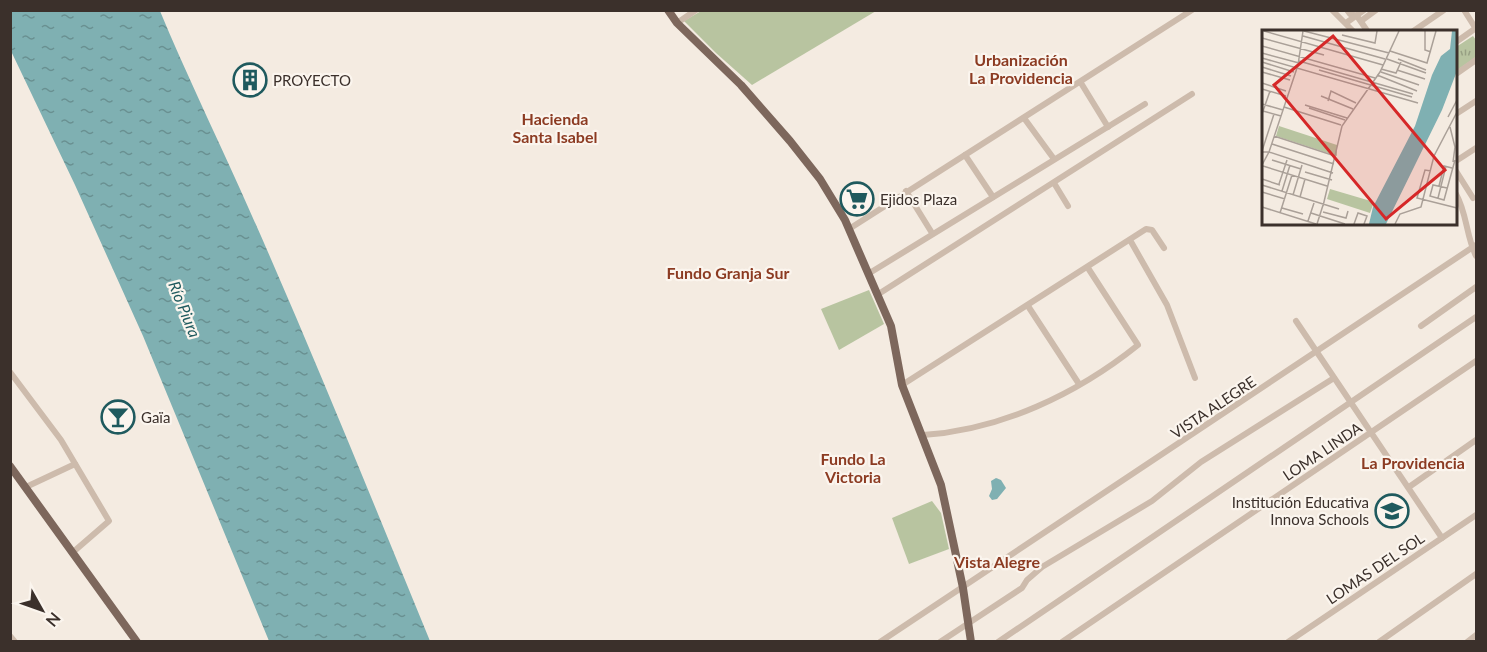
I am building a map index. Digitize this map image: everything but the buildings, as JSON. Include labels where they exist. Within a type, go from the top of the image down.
[{"type":"main road","points":[[668,10],[677,22],[741,85],[790,141],[820,179],[849,229],[891,326],[902,385],[941,485],[963,588],[971,642]]},
{"type":"main road","points":[[10,466],[137,642]]},
{"type":"street","points":[[677,22],[696,10]]},
{"type":"street","points":[[849,229],[1192,10]]},
{"type":"street","points":[[1332,10],[1352,30]]},
{"type":"street","points":[[1347,10],[1359,19],[1367,30]]},
{"type":"street","points":[[1415,30],[1444,10]]},
{"type":"street","points":[[1457,41],[1476,29],[1464,10]]},
{"type":"street","points":[[1346,23],[1370,12]]},
{"type":"street","points":[[1457,73],[1476,60]]},
{"type":"street","points":[[1081,83],[1107,127]]},
{"type":"street","points":[[877,295],[1192,94]]},
{"type":"street","points":[[1457,113],[1476,101]]},
{"type":"street","points":[[868,274],[1145,104]]},
{"type":"street","points":[[1024,118],[1054,159]]},
{"type":"street","points":[[1457,160],[1476,148]]},
{"type":"street","points":[[965,155],[993,197]]},
{"type":"street","points":[[1457,174],[1474,196],[1462,205]]},
{"type":"street","points":[[1054,183],[1068,206]]},
{"type":"street","points":[[906,191],[932,233]]},
{"type":"street","points":[[1457,197],[1462,205],[1466,228],[1476,256]]},
{"type":"street","points":[[902,385],[1149,229],[1155,233],[1164,248]]},
{"type":"street","points":[[1130,240],[1167,305],[1195,378]]},
{"type":"street","name":"VISTA ALEGRE","points":[[880,642],[1318,353],[1474,247]]},
{"type":"street","points":[[923,435],[966,430],[1000,420],[1053,399],[1138,345],[1088,268]]},
{"type":"street","points":[[1420,326],[1476,287]]},
{"type":"street","points":[[1028,306],[1079,384]]},
{"type":"street","points":[[998,642],[1476,317]]},
{"type":"street","points":[[1296,321],[1442,538]]},
{"type":"street","name":"LOMA LINDA","points":[[1062,642],[1476,361]]},
{"type":"street","points":[[10,372],[61,440],[109,521],[72,554]]},
{"type":"street","points":[[940,642],[1022,588],[1027,580],[1042,567],[1079,547],[1152,501],[1201,462],[1334,378]]},
{"type":"street","points":[[1409,487],[1476,440]]},
{"type":"street","points":[[26,487],[75,464]]},
{"type":"street","name":"LOMAS DEL SOL","points":[[1288,642],[1476,515]]},
{"type":"street","points":[[1379,642],[1476,574]]},
{"type":"street","points":[[1467,642],[1476,635]]},
{"type":"street","points":[[10,636],[15,642]]},
{"type":"green space","points":[[701,11],[876,11],[752,85],[684,21]]},
{"type":"green space","points":[[1473,36],[1476,40],[1476,57],[1457,70],[1457,46]]},
{"type":"green space","points":[[869,290],[884,324],[839,350],[821,309]]},
{"type":"green space","points":[[932,501],[941,513],[949,549],[909,564],[892,518]]},
{"type":"water","name":"Río Piura","points":[[10,11],[160,11],[289,301],[430,641],[269,641],[143,336],[11,51]]},
{"type":"water","points":[[996,478],[1001,480],[1006,488],[997,499],[992,500],[989,496],[992,489],[991,481]]},
{"type":"place","name":"PROYECTO","points":[[250,80]]},
{"type":"place","name":"Ejidos Plaza","points":[[857,199]]},
{"type":"place","name":"Gaïa","points":[[118,417]]},
{"type":"place","name":"Institución Educativa Innova Schools","points":[[1392,511]]},
{"type":"district","name":"Urbanización La Providencia","points":[[1021,68]]},
{"type":"district","name":"Hacienda Santa Isabel","points":[[555,127]]},
{"type":"district","name":"Fundo Granja Sur","points":[[728,272]]},
{"type":"district","name":"La Providencia","points":[[1413,462]]},
{"type":"district","name":"Fundo La Victoria","points":[[853,467]]},
{"type":"district","name":"Vista Alegre","points":[[997,561]]}]
